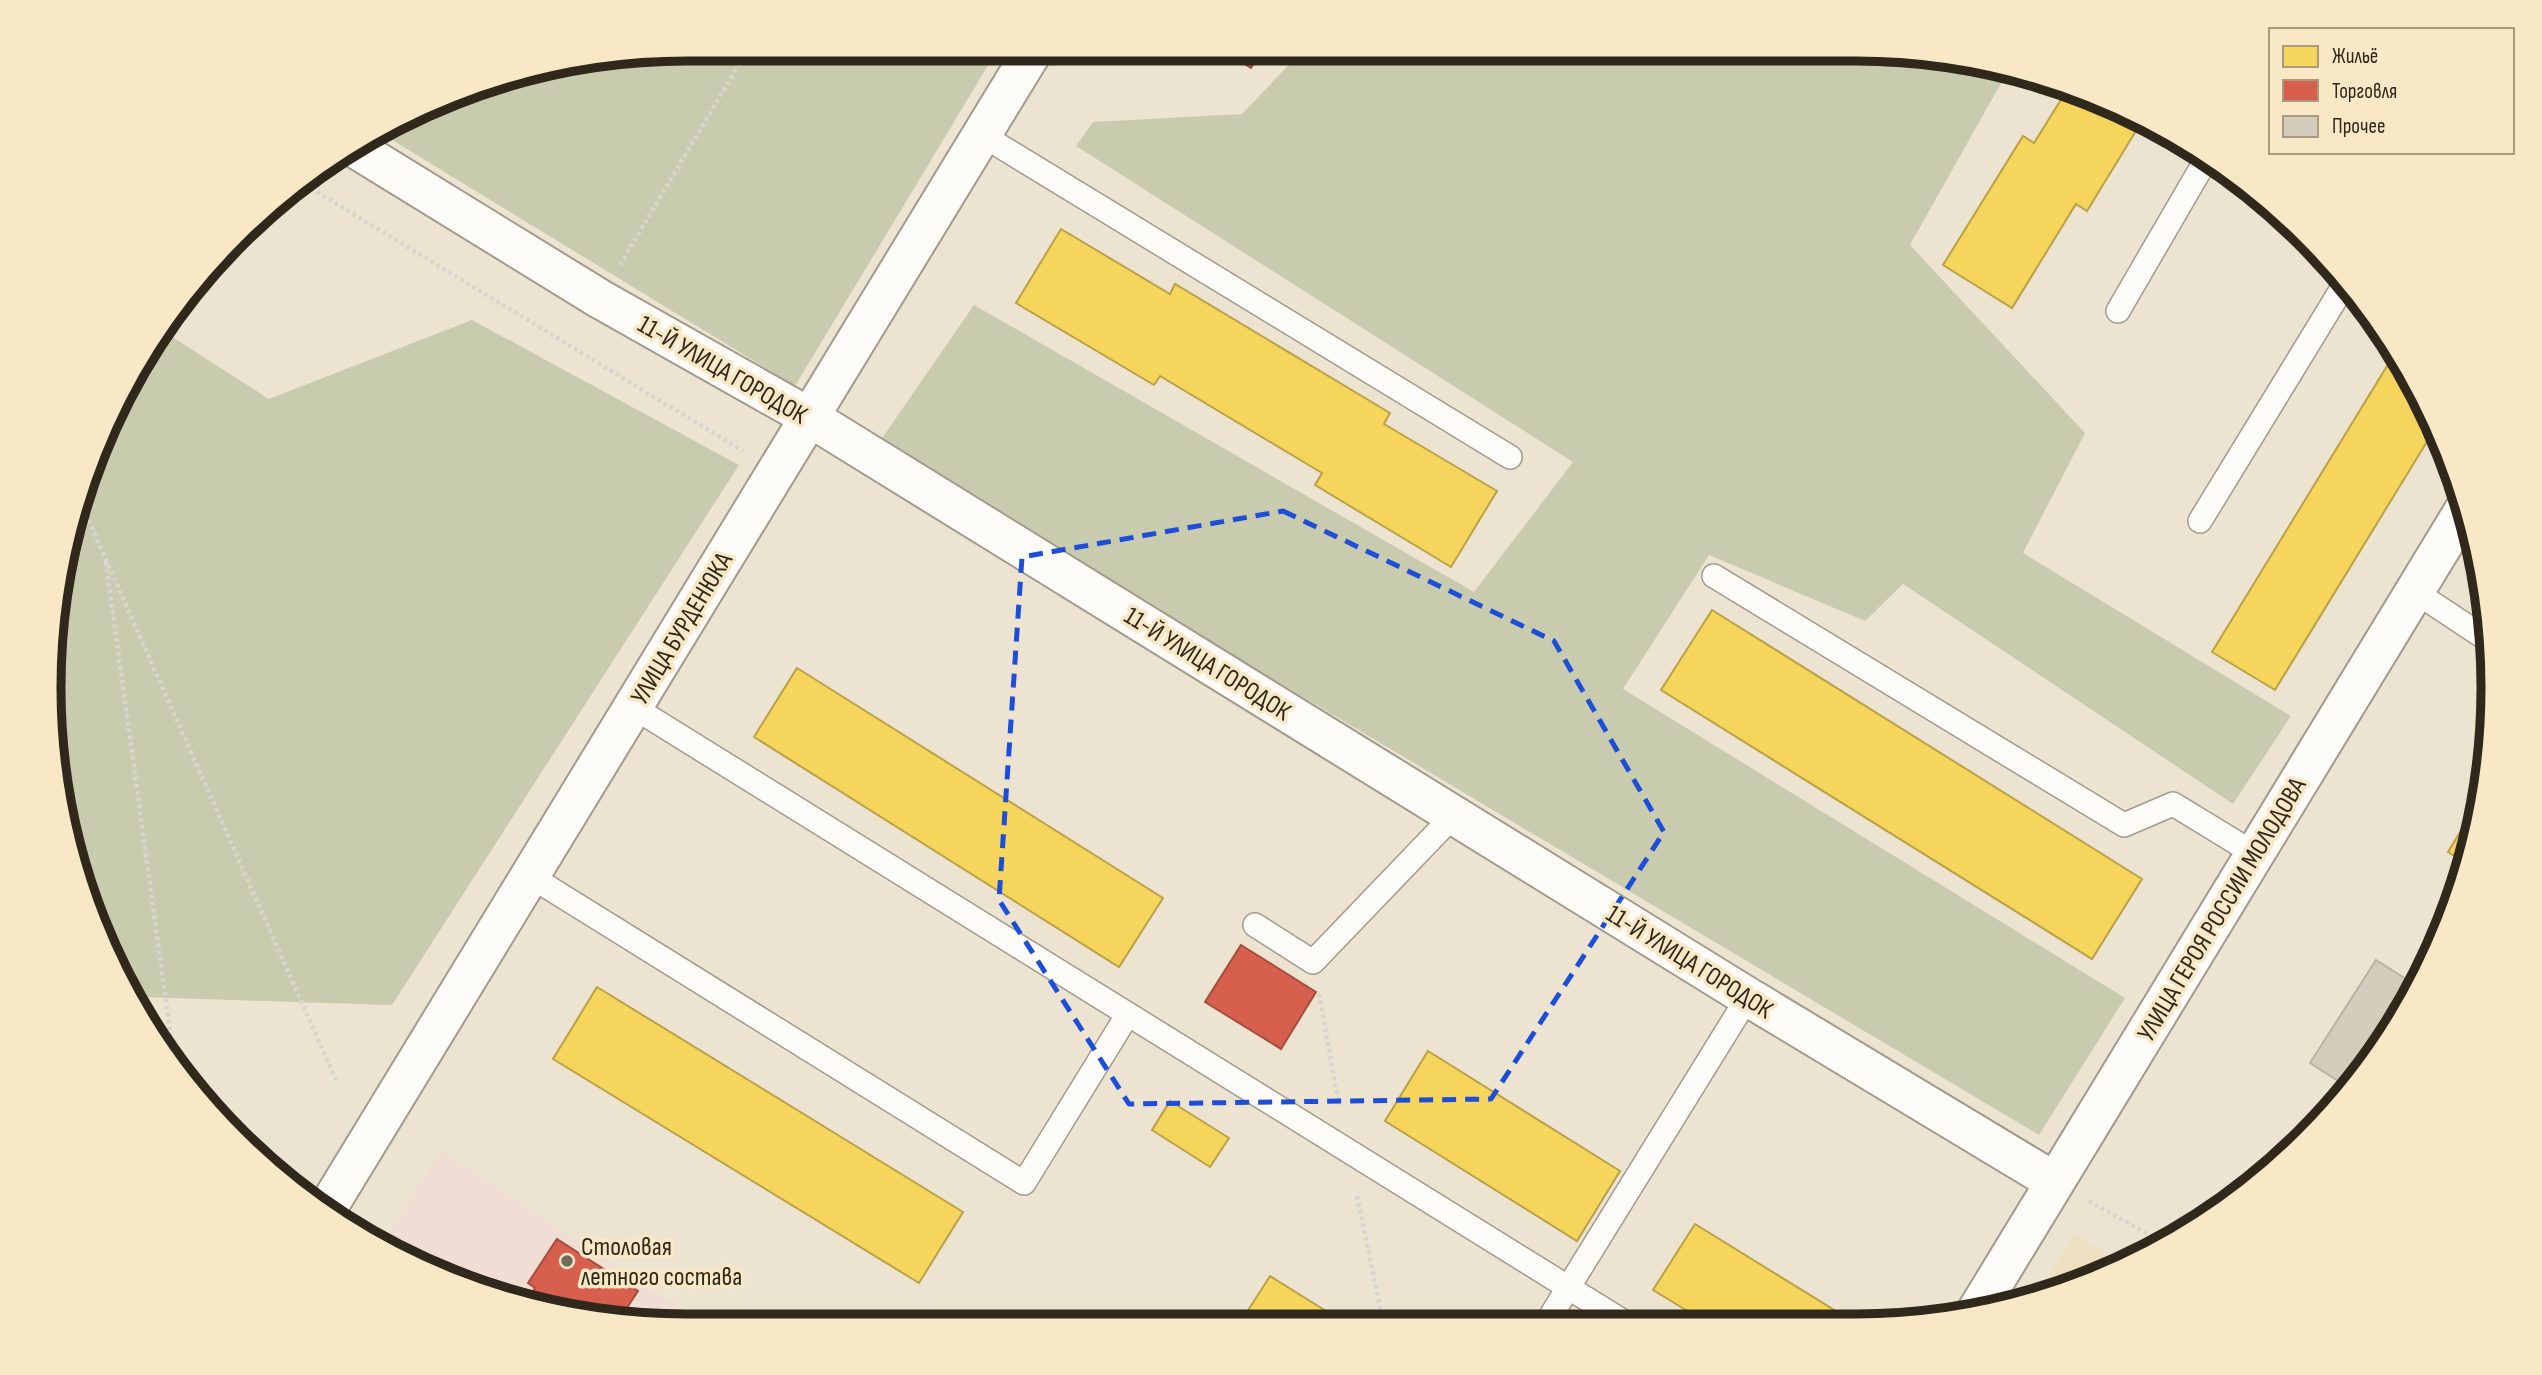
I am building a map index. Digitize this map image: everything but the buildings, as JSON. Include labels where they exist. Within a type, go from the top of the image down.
[{"type":"street","name":"УЛИЦА БУРДЕНЮКА","points":[[331,1202],[1027,61]]},
{"type":"street","name":"11-Й УЛИЦА ГОРОДОК","points":[[362,153],[600,299],[809,417],[1748,997],[2055,1182]]},
{"type":"street","name":"УЛИЦА ГЕРОЯ РОССИИ МОЛОДОВА","points":[[1982,1301],[2458,520]]},
{"type":"lane","points":[[982,135],[1510,457]]},
{"type":"lane","points":[[2118,311],[2202,167]]},
{"type":"lane","points":[[2200,521],[2340,292]]},
{"type":"lane","points":[[1714,576],[2124,825],[2173,804],[2255,854]]},
{"type":"lane","points":[[2414,591],[2478,633]]},
{"type":"lane","points":[[633,707],[1611,1314]]},
{"type":"lane","points":[[1255,925],[1313,962],[1454,815]]},
{"type":"lane","points":[[530,876],[1024,1182],[1128,1014]]},
{"type":"lane","points":[[1552,1314],[1748,997]]},
{"type":"path","points":[[600,299],[741,61]]},
{"type":"path","points":[[310,188],[777,471]]},
{"type":"path","points":[[86,514],[336,1080]]},
{"type":"path","points":[[105,554],[171,1041]]},
{"type":"path","points":[[2055,1182],[2154,1237]]},
{"type":"highlighted area","points":[[1283,511],[1554,641],[1664,832],[1491,1099],[1129,1104],[999,900],[1022,557]]},
{"type":"shaded area","points":[[441,1151],[689,1314],[606,1308],[525,1292],[448,1266],[387,1237]]},
{"type":"shaded area","points":[[2075,1234],[2113,1257],[2056,1281],[2044,1284]]},
{"type":"green space","points":[[688,61],[991,61],[795,386],[388,138],[486,94],[565,73],[606,67]]},
{"type":"green space","points":[[1293,61],[1854,61],[1936,67],[2003,80],[1910,245],[2085,433],[2023,553],[2291,716],[2233,804],[1903,584],[1865,621],[1709,555],[1623,689],[2125,998],[2039,1135],[878,444],[974,305],[1474,592],[1573,462],[1076,146],[1093,122],[1242,114]]},
{"type":"green space","points":[[472,320],[739,465],[392,1005],[143,997],[94,889],[73,810],[61,688],[67,606],[73,565],[94,486],[126,411],[145,374],[170,336],[269,399]]},
{"type":"place","name":"Столовая летного состава","points":[[567,1261]]}]
